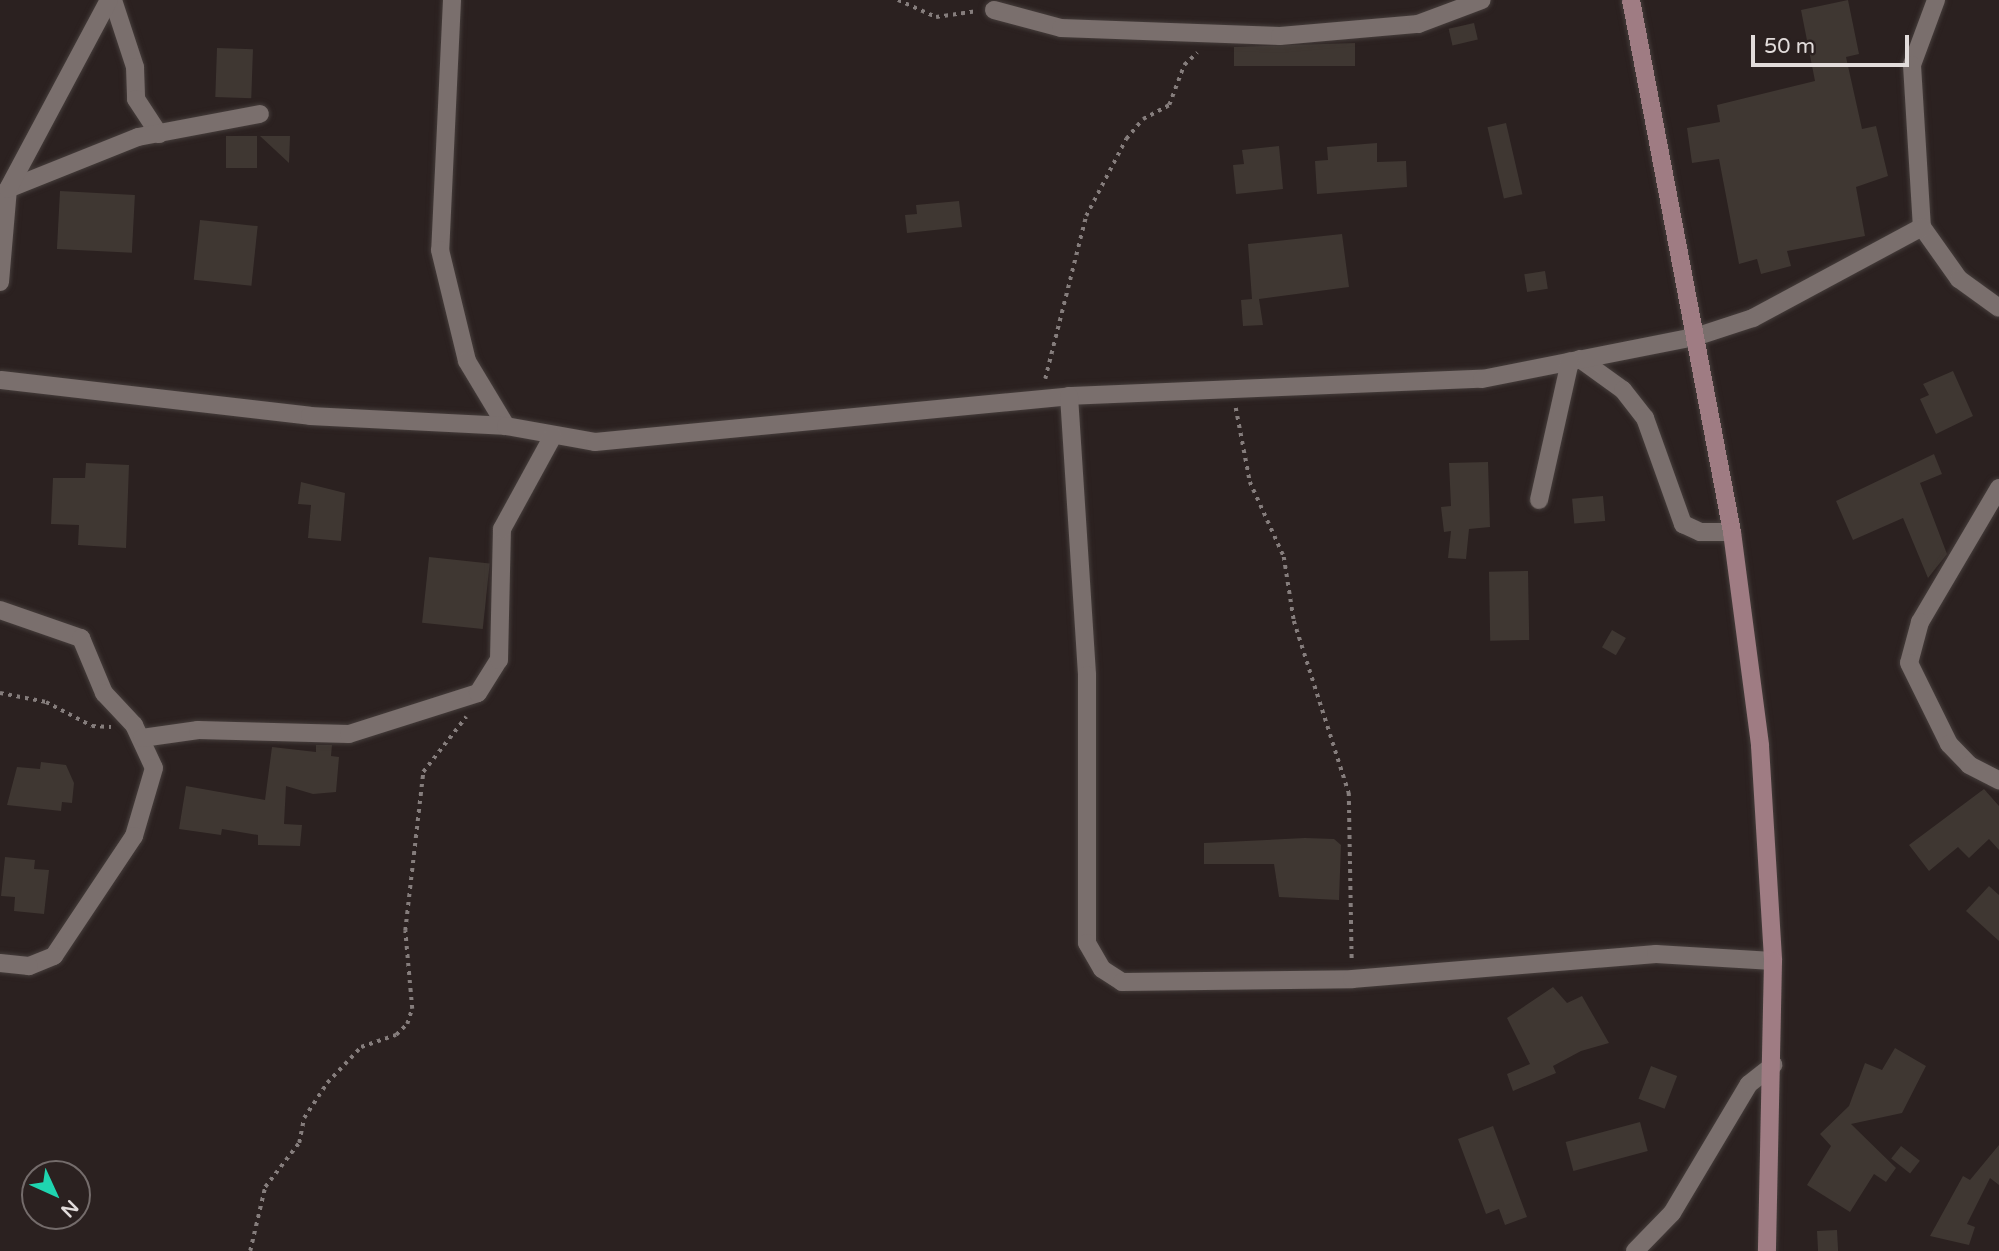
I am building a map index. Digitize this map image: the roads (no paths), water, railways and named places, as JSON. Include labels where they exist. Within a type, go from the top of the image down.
[{"type":"main road","points":[[1632,0],[1732,532],[1760,746],[1773,961],[1773,1065],[1767,1251]]},
{"type":"street","points":[[452,0],[440,250],[467,361],[506,426]]},
{"type":"street","points":[[994,10],[1062,28],[1229,36],[1418,24],[1482,0]]},
{"type":"street","points":[[1936,0],[1912,65],[1922,227],[1959,279],[1999,308]]},
{"type":"street","points":[[107,2],[135,67],[136,99],[159,134]]},
{"type":"street","points":[[0,282],[8,189],[107,2]]},
{"type":"street","points":[[8,189],[84,154],[159,134],[260,114]]},
{"type":"street","points":[[0,376],[334,418],[506,426],[595,442],[1040,398],[1232,387],[1482,379],[1695,337],[1826,283],[1922,227]]},
{"type":"street","points":[[1539,500],[1575,360]]},
{"type":"street","points":[[1575,360],[1623,390],[1645,418],[1682,524],[1700,532],[1732,532]]},
{"type":"street","points":[[1069,396],[1087,675],[1087,943],[1102,969],[1122,982],[1352,979],[1656,954],[1773,961]]},
{"type":"street","points":[[138,732],[198,730],[349,734],[478,693],[499,660],[502,529],[553,436]]},
{"type":"street","points":[[1999,488],[1920,622],[1909,663],[1949,744],[1969,765],[1999,780]]},
{"type":"street","points":[[0,610],[81,638],[104,693],[138,732],[154,768],[134,836],[54,956],[29,966],[0,963]]},
{"type":"street","points":[[1635,1251],[1672,1213],[1749,1084],[1773,1065]]}]
